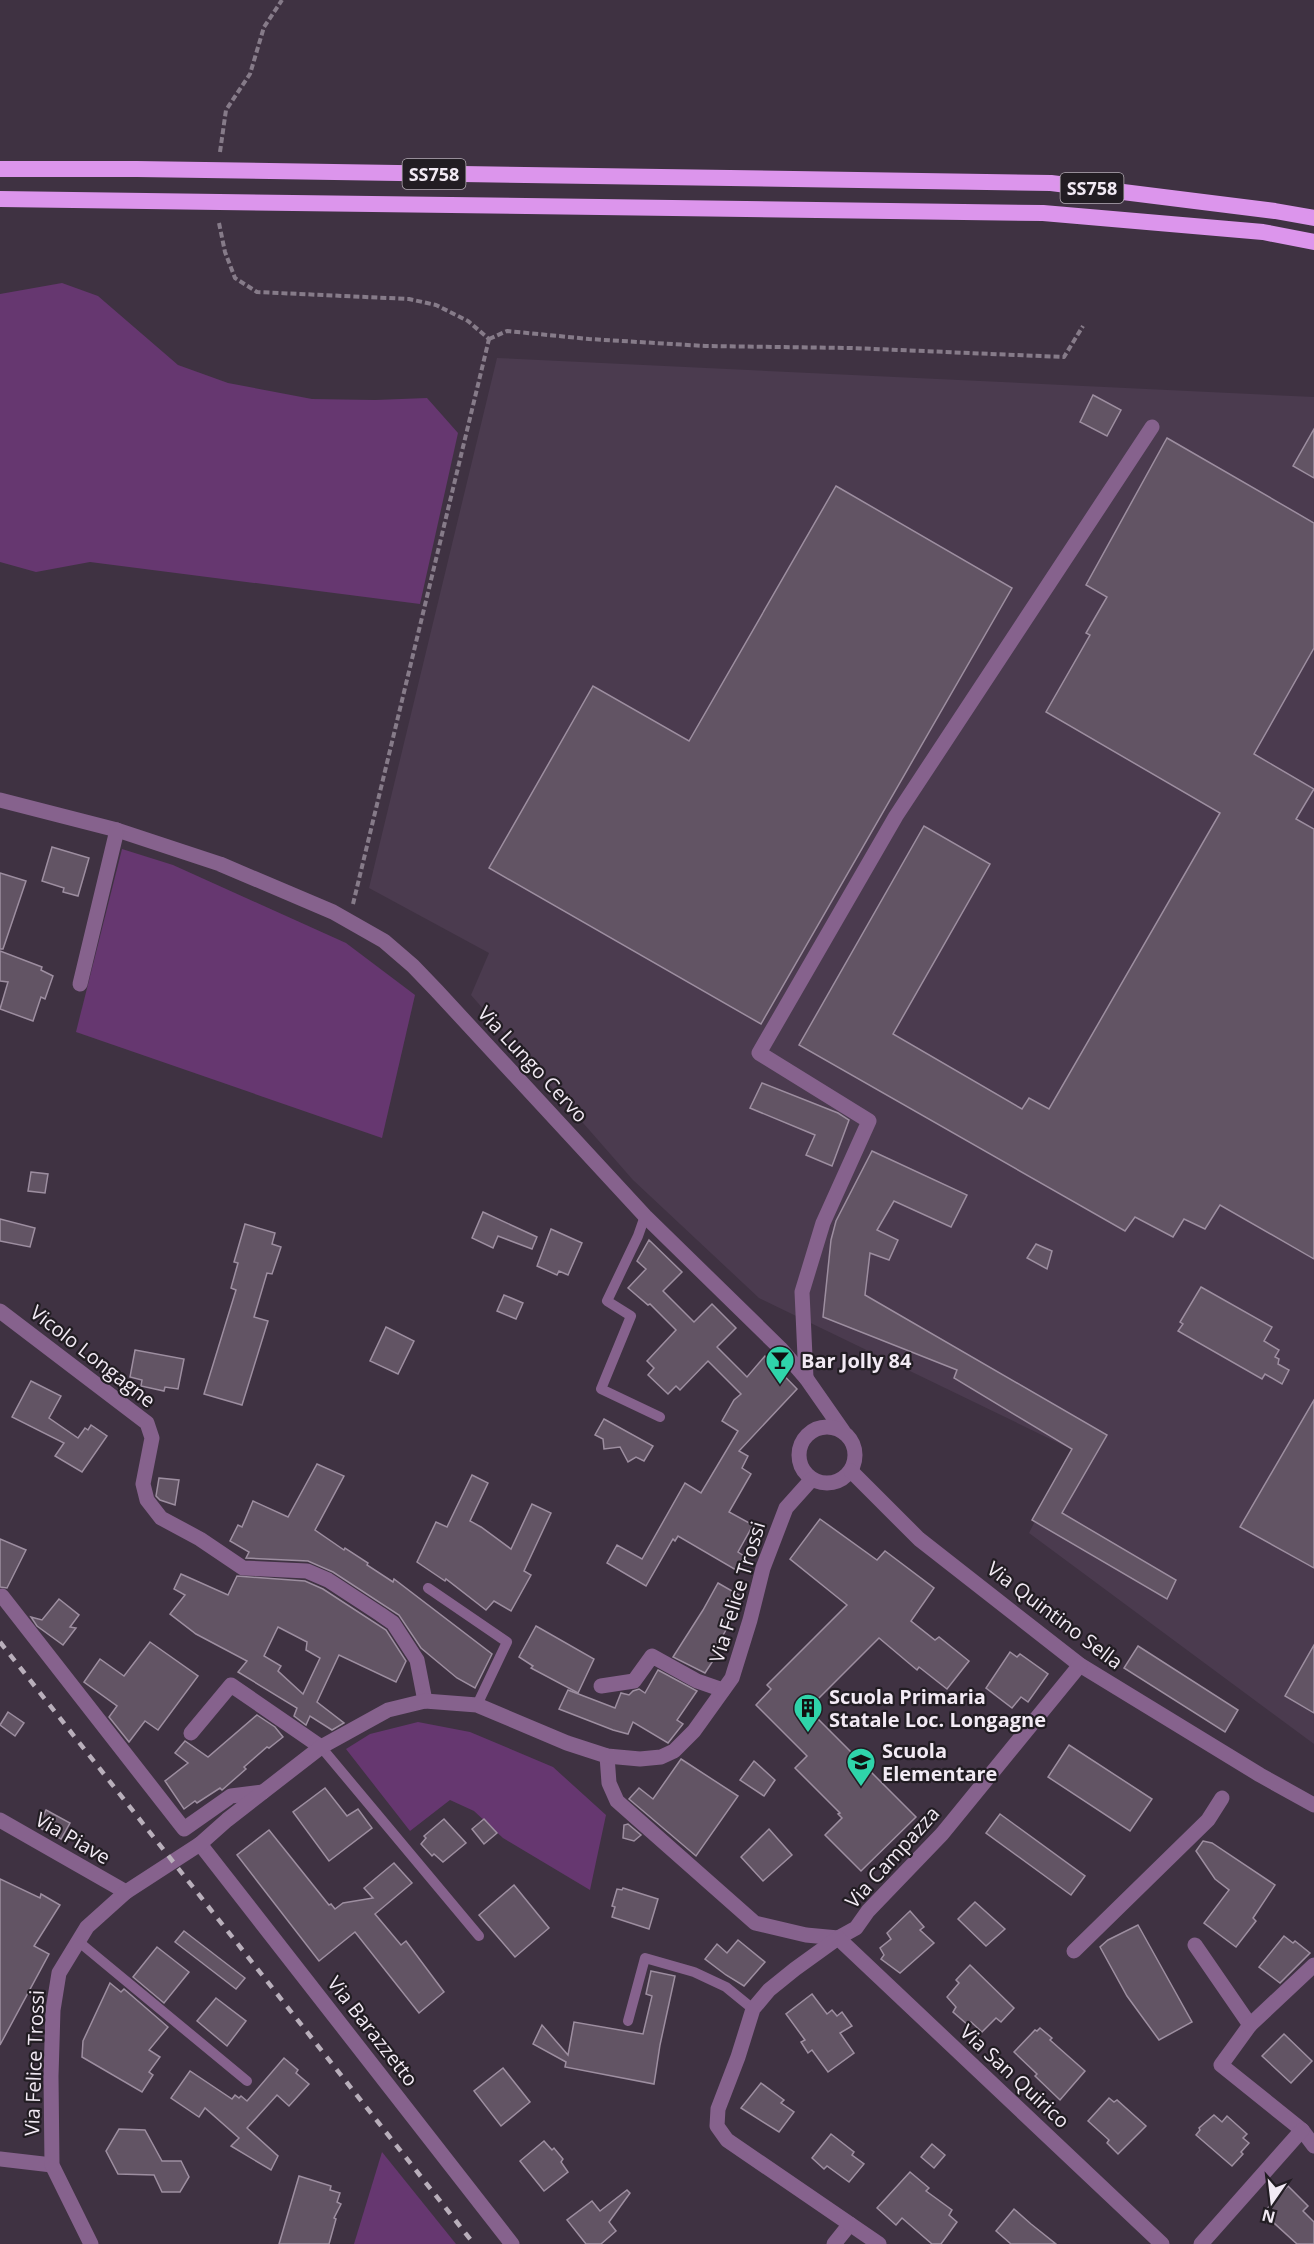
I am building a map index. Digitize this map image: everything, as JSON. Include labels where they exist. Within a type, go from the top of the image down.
[{"type":"highway","name":"SS758","points":[[0,169],[173,169],[1051,183],[1314,218]]},
{"type":"highway","name":"SS758","points":[[0,199],[1043,213],[1263,232],[1314,242]]},
{"type":"street","points":[[806,1378],[802,1292],[823,1223],[869,1121],[759,1053],[896,816],[1152,427]]},
{"type":"street","name":"Via Lungo Cervo","points":[[0,800],[117,830],[220,864],[349,920],[384,941],[413,966],[645,1216],[780,1348],[806,1378],[843,1431]]},
{"type":"street","points":[[80,984],[117,830]]},
{"type":"street","name":"Vicolo Longagne","points":[[0,1311],[147,1423],[152,1438],[143,1484],[147,1500],[161,1518],[243,1568],[307,1570],[328,1580],[393,1623],[417,1660],[425,1701]]},
{"type":"street","points":[[805,1437],[819,1427],[835,1427],[843,1431],[854,1445],[856,1454],[855,1463],[844,1478],[828,1483],[812,1479],[800,1464],[800,1445],[822,1400]]},
{"type":"street","name":"Via Quintino Sella","points":[[850,1471],[919,1539],[1080,1665],[1260,1775],[1314,1805]]},
{"type":"street","name":"Via Felice Trossi","points":[[91,2244],[52,2165],[53,2010],[59,1973],[87,1927],[126,1892],[200,1844],[227,1820],[321,1747],[388,1710],[425,1701],[477,1705],[567,1743],[607,1756],[640,1759],[661,1757],[674,1751],[694,1731],[732,1678],[763,1568],[786,1508],[812,1479]]},
{"type":"street","points":[[2,1596],[184,1829],[231,1796],[266,1791]]},
{"type":"street","name":"Via Felice Trossi","points":[[601,1686],[634,1681],[652,1656],[697,1681],[723,1690]]},
{"type":"street","name":"Via Campazza","points":[[838,1938],[856,1928],[868,1911],[942,1834],[1080,1665]]},
{"type":"street","points":[[191,1733],[231,1685],[321,1747]]},
{"type":"street","points":[[607,1756],[609,1783],[617,1801],[755,1923],[797,1934],[838,1938]]},
{"type":"street","points":[[1074,1951],[1208,1820],[1221,1798]]},
{"type":"street","name":"Via Piave","points":[[0,1820],[126,1892]]},
{"type":"street","name":"Via Barazzetto","points":[[200,1844],[512,2244]]},
{"type":"street","points":[[838,1938],[769,1990],[753,2009],[718,2109],[717,2126],[727,2140],[879,2244]]},
{"type":"street","name":"Via San Quirico","points":[[838,1938],[1162,2244]]},
{"type":"street","points":[[1195,1945],[1250,2025]]},
{"type":"street","points":[[1314,1965],[1250,2025],[1221,2065],[1302,2130],[1314,2146]]},
{"type":"street","points":[[1201,2244],[1302,2130]]},
{"type":"street","points":[[0,2159],[52,2165]]},
{"type":"street","points":[[834,2244],[850,2223]]},
{"type":"lane","points":[[645,1216],[607,1301],[631,1316],[601,1389],[660,1417]]},
{"type":"lane","points":[[429,1588],[507,1642],[477,1705]]},
{"type":"lane","points":[[321,1747],[479,1936]]},
{"type":"lane","points":[[79,1942],[247,2080]]},
{"type":"lane","points":[[628,2020],[645,1958],[694,1972],[726,1987],[753,2009]]},
{"type":"path","points":[[219,159],[226,110],[250,74],[264,27],[282,0]]},
{"type":"path","points":[[219,223],[225,252],[235,278],[256,292],[409,299],[436,305],[468,321],[489,339]]},
{"type":"path","points":[[489,339],[507,331],[705,346],[851,348],[1064,357],[1083,326]]},
{"type":"path","points":[[349,920],[489,339]]},
{"type":"shaded area","points":[[62,283],[98,296],[178,365],[228,383],[312,399],[427,398],[458,433],[420,604],[90,562],[36,572],[0,562],[0,294]]},
{"type":"shaded area","points":[[497,358],[1314,397],[1314,1744],[1029,1533],[1071,1449],[759,1298],[633,1180],[471,995],[489,953],[369,888]]},
{"type":"shaded area","points":[[122,849],[173,865],[346,943],[415,995],[382,1138],[76,1032]]},
{"type":"shaded area","points":[[418,1722],[470,1732],[553,1767],[606,1815],[590,1890],[503,1838],[474,1811],[450,1800],[410,1831],[346,1749],[370,1734]]},
{"type":"shaded area","points":[[382,2152],[456,2244],[354,2244]]},
{"type":"building","points":[[1093,395],[1121,410],[1107,436],[1080,422]]},
{"type":"building","points":[[1314,429],[1314,478],[1293,466]]},
{"type":"building","points":[[1167,438],[1314,523],[1314,648],[1254,754],[1314,789],[1296,819],[1314,829],[1314,1259],[1220,1205],[1205,1229],[1184,1219],[1173,1237],[1135,1217],[1125,1231],[799,1045],[924,826],[990,864],[893,1034],[1022,1109],[1029,1098],[1049,1109],[1220,813],[1046,712],[1090,635],[1086,633],[1107,597],[1086,585]]},
{"type":"building","points":[[836,486],[1012,588],[761,1024],[489,868],[593,686],[689,741]]},
{"type":"building","points":[[52,847],[89,858],[78,896],[63,892],[64,888],[42,881]]},
{"type":"building","points":[[0,873],[26,881],[3,949],[0,949]]},
{"type":"building","points":[[0,951],[42,967],[41,970],[53,976],[45,999],[41,997],[33,1021],[0,1009],[8,982],[0,981]]},
{"type":"building","points":[[762,1083],[838,1113],[849,1120],[832,1166],[806,1155],[815,1135],[750,1108]]},
{"type":"building","points":[[872,1151],[967,1195],[951,1227],[894,1201],[877,1230],[898,1240],[889,1260],[870,1253],[865,1295],[1107,1435],[1062,1513],[1176,1580],[1167,1599],[1032,1520],[1072,1449],[954,1378],[957,1370],[823,1317],[831,1240],[836,1221]]},
{"type":"building","points":[[31,1172],[48,1174],[45,1193],[28,1191]]},
{"type":"building","points":[[483,1212],[537,1237],[532,1249],[498,1236],[493,1248],[472,1238]]},
{"type":"building","points":[[0,1219],[35,1228],[30,1247],[0,1241]]},
{"type":"building","points":[[245,1224],[275,1233],[272,1244],[281,1247],[272,1274],[267,1273],[254,1317],[268,1321],[242,1405],[204,1394],[236,1290],[231,1288],[238,1263],[234,1262]]},
{"type":"building","points":[[551,1229],[582,1243],[568,1275],[559,1271],[557,1275],[537,1266]]},
{"type":"building","points":[[649,1240],[682,1272],[663,1291],[694,1322],[712,1304],[736,1328],[717,1347],[747,1377],[765,1356],[797,1389],[739,1451],[748,1456],[742,1468],[751,1474],[729,1512],[753,1525],[738,1552],[744,1556],[736,1570],[678,1536],[675,1541],[673,1539],[646,1586],[607,1563],[617,1545],[642,1559],[685,1483],[701,1493],[738,1431],[722,1421],[734,1400],[741,1394],[708,1361],[680,1390],[676,1386],[668,1394],[648,1375],[654,1368],[647,1361],[676,1330],[650,1304],[648,1305],[628,1288],[646,1269],[637,1261]]},
{"type":"building","points":[[1036,1244],[1052,1251],[1047,1269],[1027,1258]]},
{"type":"building","points":[[1201,1287],[1272,1327],[1264,1341],[1279,1350],[1275,1357],[1279,1359],[1278,1364],[1289,1370],[1282,1384],[1265,1374],[1262,1379],[1178,1331],[1183,1324],[1180,1322]]},
{"type":"building","points":[[504,1295],[523,1303],[516,1319],[497,1311]]},
{"type":"building","points":[[386,1327],[414,1341],[398,1374],[370,1361]]},
{"type":"building","points":[[135,1350],[184,1359],[178,1389],[165,1387],[164,1391],[141,1386],[142,1380],[130,1377]]},
{"type":"building","points":[[31,1381],[61,1396],[49,1418],[78,1438],[85,1428],[88,1430],[91,1425],[107,1436],[82,1472],[55,1456],[64,1443],[12,1417]]},
{"type":"building","points":[[1314,1400],[1314,1568],[1240,1527]]},
{"type":"building","points":[[604,1419],[653,1446],[644,1461],[636,1457],[628,1462],[620,1447],[604,1449],[603,1439],[595,1435]]},
{"type":"building","points":[[317,1464],[344,1476],[315,1530],[368,1563],[367,1565],[393,1582],[394,1579],[492,1654],[475,1688],[457,1678],[421,1648],[399,1615],[333,1572],[308,1561],[246,1558],[249,1552],[230,1541],[238,1525],[242,1527],[253,1501],[288,1517]]},
{"type":"building","points":[[472,1475],[488,1483],[470,1521],[511,1549],[532,1504],[551,1513],[524,1571],[531,1575],[511,1611],[494,1601],[486,1610],[446,1579],[445,1581],[417,1562],[436,1522],[447,1527]]},
{"type":"building","points":[[159,1478],[179,1480],[175,1505],[160,1500],[156,1496]]},
{"type":"building","points":[[820,1519],[877,1560],[885,1551],[934,1588],[911,1621],[935,1640],[939,1637],[969,1661],[947,1689],[919,1667],[917,1670],[879,1638],[808,1709],[916,1817],[861,1871],[825,1835],[842,1818],[838,1814],[840,1813],[795,1768],[807,1756],[756,1705],[771,1689],[767,1685],[847,1605],[790,1559]]},
{"type":"building","points":[[0,1539],[26,1550],[7,1588],[0,1587]]},
{"type":"building","points":[[181,1574],[228,1595],[237,1576],[305,1581],[323,1589],[386,1630],[406,1661],[396,1682],[339,1655],[317,1702],[344,1723],[332,1730],[310,1716],[306,1725],[294,1716],[297,1708],[238,1672],[247,1661],[196,1634],[170,1614],[185,1595],[174,1589]],"holes":[[[278,1627],[307,1642],[306,1650],[320,1658],[303,1694],[278,1671],[281,1666],[264,1656]]]},
{"type":"building","points":[[718,1583],[739,1595],[729,1613],[734,1616],[718,1644],[721,1646],[705,1673],[673,1657]]},
{"type":"building","points":[[59,1599],[79,1615],[70,1627],[76,1628],[63,1645],[37,1626],[31,1617],[42,1620]]},
{"type":"building","points":[[536,1626],[594,1659],[578,1693],[531,1668],[533,1666],[519,1657]]},
{"type":"building","points":[[150,1642],[198,1676],[158,1730],[145,1721],[129,1742],[109,1717],[117,1706],[84,1682],[100,1659],[124,1676]]},
{"type":"building","points":[[1314,1645],[1314,1713],[1285,1696]]},
{"type":"building","points":[[1138,1646],[1238,1710],[1225,1732],[1124,1668]]},
{"type":"building","points":[[1010,1652],[1017,1657],[1020,1654],[1048,1674],[1028,1702],[1021,1697],[1012,1708],[986,1688]]},
{"type":"building","points":[[658,1670],[697,1691],[677,1720],[683,1724],[668,1743],[633,1722],[628,1734],[559,1709],[568,1690],[615,1708],[621,1693],[629,1695],[639,1689],[645,1693]]},
{"type":"building","points":[[8,1712],[24,1723],[15,1736],[0,1725]]},
{"type":"building","points":[[257,1715],[275,1727],[283,1737],[269,1748],[267,1747],[222,1790],[220,1788],[184,1809],[165,1781],[188,1763],[175,1753],[185,1741],[208,1757]]},
{"type":"building","points":[[1069,1745],[1152,1799],[1130,1831],[1048,1777]]},
{"type":"building","points":[[681,1759],[738,1796],[696,1856],[629,1799],[639,1788],[653,1799]]},
{"type":"building","points":[[754,1761],[775,1780],[764,1796],[740,1780]]},
{"type":"building","points":[[325,1788],[347,1816],[358,1809],[372,1828],[329,1861],[293,1812]]},
{"type":"building","points":[[46,1810],[70,1823],[61,1839],[38,1827]]},
{"type":"building","points":[[1000,1814],[1085,1876],[1071,1895],[986,1833]]},
{"type":"building","points":[[444,1819],[466,1843],[443,1862],[434,1854],[432,1856],[421,1844],[426,1838],[424,1836]]},
{"type":"building","points":[[484,1819],[497,1833],[484,1844],[472,1829]]},
{"type":"building","points":[[628,1824],[641,1835],[634,1841],[623,1838],[624,1825]]},
{"type":"building","points":[[769,1829],[792,1855],[763,1881],[741,1857]]},
{"type":"building","points":[[269,1830],[329,1905],[331,1904],[335,1909],[343,1903],[373,1898],[364,1888],[394,1863],[412,1883],[375,1914],[401,1945],[406,1941],[444,1992],[419,2013],[355,1932],[319,1961],[237,1855]]},
{"type":"building","points":[[1203,1841],[1212,1843],[1275,1885],[1253,1918],[1256,1921],[1236,1947],[1204,1923],[1229,1890],[1215,1879],[1196,1851]]},
{"type":"building","points":[[0,1879],[40,1898],[41,1894],[60,1905],[34,1946],[49,1954],[0,2045]]},
{"type":"building","points":[[514,1885],[549,1928],[515,1957],[479,1915]]},
{"type":"building","points":[[623,1888],[658,1899],[649,1929],[612,1917],[615,1907],[612,1906],[617,1889],[622,1890]]},
{"type":"building","points":[[975,1902],[1005,1929],[986,1946],[958,1919]]},
{"type":"building","points":[[910,1911],[924,1927],[920,1930],[934,1943],[900,1973],[881,1959],[884,1955],[880,1948],[891,1939],[887,1933]]},
{"type":"building","points":[[1138,1925],[1192,2022],[1159,2040],[1127,1996],[1100,1947],[1108,1940]]},
{"type":"building","points":[[184,1931],[245,1978],[236,1989],[175,1942]]},
{"type":"building","points":[[1284,1936],[1293,1943],[1295,1941],[1310,1953],[1280,1983],[1259,1967]]},
{"type":"building","points":[[738,1940],[765,1962],[744,1986],[705,1959],[717,1944],[727,1953]]},
{"type":"building","points":[[157,1947],[189,1972],[164,2003],[133,1977]]},
{"type":"building","points":[[970,1965],[1014,2008],[1001,2022],[996,2018],[982,2032],[971,2022],[968,2025],[953,2012],[956,2007],[947,1997],[959,1983],[956,1980]]},
{"type":"building","points":[[651,1971],[675,1976],[654,2084],[565,2067],[566,2062],[533,2044],[542,2025],[568,2055],[574,2022],[643,2034],[652,1996],[646,1994]]},
{"type":"building","points":[[110,1983],[121,1992],[124,1989],[168,2027],[149,2050],[160,2057],[149,2072],[153,2075],[142,2092],[82,2057],[83,2041]]},
{"type":"building","points":[[812,1994],[827,2014],[832,2010],[837,2016],[842,2012],[852,2026],[840,2033],[854,2053],[828,2072],[812,2050],[808,2053],[801,2042],[805,2040],[786,2014]]},
{"type":"building","points":[[216,1998],[246,2021],[227,2046],[197,2021]]},
{"type":"building","points":[[1040,2028],[1085,2071],[1060,2100],[1014,2052],[1035,2030]]},
{"type":"building","points":[[1284,2034],[1312,2061],[1291,2083],[1262,2056]]},
{"type":"building","points":[[284,2058],[309,2084],[289,2106],[277,2095],[247,2128],[278,2156],[271,2170],[231,2146],[239,2138],[205,2108],[199,2117],[171,2098],[190,2071],[232,2099],[235,2095],[247,2101]]},
{"type":"building","points":[[503,2068],[530,2102],[501,2126],[474,2091]]},
{"type":"building","points":[[761,2083],[784,2100],[781,2103],[794,2112],[779,2132],[741,2108]]},
{"type":"building","points":[[1109,2098],[1114,2102],[1117,2100],[1146,2126],[1118,2154],[1107,2143],[1109,2140],[1088,2121]]},
{"type":"building","points":[[1214,2115],[1222,2122],[1227,2116],[1247,2134],[1243,2138],[1249,2143],[1232,2166],[1196,2135],[1199,2128]]},
{"type":"building","points":[[119,2129],[145,2130],[162,2161],[181,2161],[189,2177],[180,2192],[162,2192],[154,2175],[118,2174],[106,2151]]},
{"type":"building","points":[[831,2134],[854,2152],[852,2155],[864,2164],[849,2182],[827,2166],[824,2169],[812,2158]]},
{"type":"building","points":[[544,2141],[563,2159],[561,2162],[568,2172],[544,2191],[520,2161]]},
{"type":"building","points":[[932,2144],[945,2155],[934,2168],[921,2157]]},
{"type":"building","points":[[910,2172],[929,2188],[926,2191],[952,2210],[949,2215],[957,2222],[941,2244],[932,2244],[902,2218],[896,2225],[877,2208]]},
{"type":"building","points":[[299,2176],[331,2186],[330,2190],[340,2193],[337,2202],[341,2204],[334,2218],[336,2219],[329,2244],[279,2244]]},
{"type":"building","points":[[1288,2186],[1308,2206],[1303,2211],[1314,2222],[1314,2244],[1297,2244],[1263,2213]]},
{"type":"building","points":[[627,2190],[630,2193],[609,2222],[616,2231],[601,2244],[586,2244],[567,2220],[592,2201],[600,2211]]},
{"type":"building","points":[[1014,2209],[1056,2244],[1011,2244],[996,2231]]},
{"type":"railway","points":[[0,1642],[474,2244]]},
{"type":"place","name":"Bar Jolly 84","points":[[780,1386]]},
{"type":"place","name":"Scuola Primaria Statale Loc. Longagne","points":[[808,1734]]},
{"type":"place","name":"Scuola Elementare","points":[[861,1788]]}]
